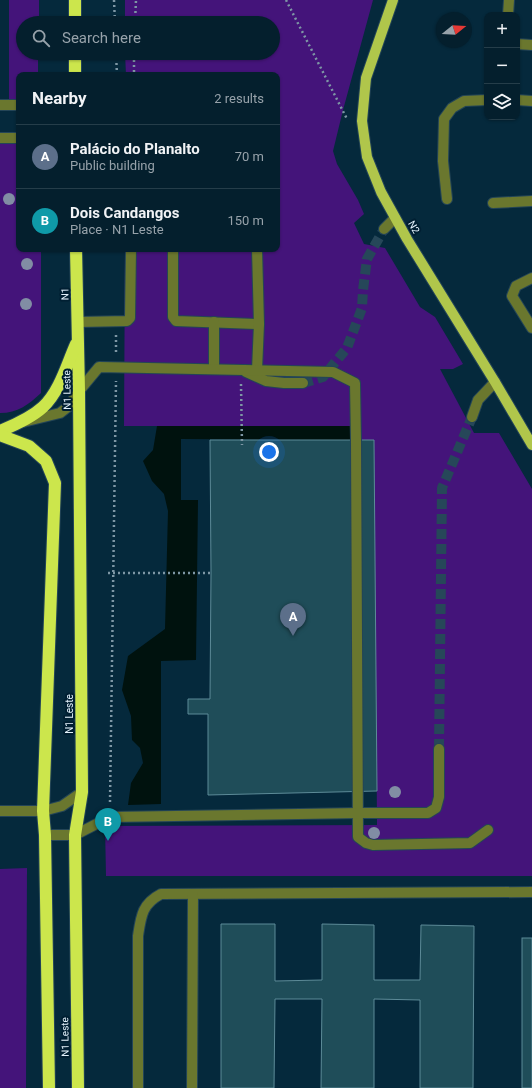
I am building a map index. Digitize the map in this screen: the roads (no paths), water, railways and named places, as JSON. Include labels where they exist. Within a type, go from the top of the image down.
[{"type":"highway","points":[[75,0],[75,16]]},
{"type":"highway","points":[[75,60],[75,72]]},
{"type":"highway","name":"N1","points":[[76,252],[78,339]]},
{"type":"highway","points":[[0,431],[20,423],[43,407],[54,394],[78,339]]},
{"type":"highway","name":"N1 Leste","points":[[78,339],[82,792],[75,835],[78,1088]]},
{"type":"highway","name":"N1 Leste","points":[[0,435],[29,446],[46,461],[55,483],[43,811],[45,835],[49,1088]]},
{"type":"main road","name":"N2","points":[[393,0],[366,78],[362,121],[367,157],[381,192],[422,264],[532,445]]},
{"type":"lane","points":[[508,12],[509,0]]},
{"type":"lane","points":[[520,44],[532,45]]},
{"type":"lane","points":[[447,199],[443,161],[444,119],[452,108],[464,101],[484,100]]},
{"type":"lane","points":[[520,100],[532,101]]},
{"type":"lane","points":[[0,105],[16,105]]},
{"type":"lane","points":[[0,138],[16,138]]},
{"type":"lane","points":[[492,203],[532,201]]},
{"type":"lane","points":[[384,229],[396,218]]},
{"type":"lane","points":[[77,322],[127,322],[130,318],[131,252]]},
{"type":"lane","points":[[173,252],[173,317],[176,321],[259,324]]},
{"type":"lane","points":[[257,370],[259,324],[258,252]]},
{"type":"lane","points":[[532,278],[516,286],[512,296],[532,328]]},
{"type":"lane","points":[[214,322],[214,370]]},
{"type":"lane","points":[[20,423],[47,418],[60,413],[69,406],[79,391],[99,367],[333,372],[355,383],[358,837],[366,843],[373,845],[470,843],[488,830]]},
{"type":"lane","points":[[240,370],[266,381],[303,383]]},
{"type":"lane","points":[[472,417],[478,400],[495,382]]},
{"type":"lane","points":[[45,835],[75,835],[110,817],[428,813],[436,808],[439,796],[438,749]]},
{"type":"lane","points":[[0,811],[43,811],[62,806],[82,792]]},
{"type":"lane","points":[[138,1088],[138,936],[142,915],[146,904],[161,894],[532,892]]},
{"type":"lane","points":[[192,1088],[193,894]]},
{"type":"tunnel","points":[[303,383],[323,377],[347,348],[362,308],[367,259],[384,229]]},
{"type":"tunnel","points":[[439,749],[442,488],[472,417]]},
{"type":"place","name":"Palácio do Planalto","points":[[293,636]]},
{"type":"place","name":"Dois Candangos","points":[[108,841]]}]
